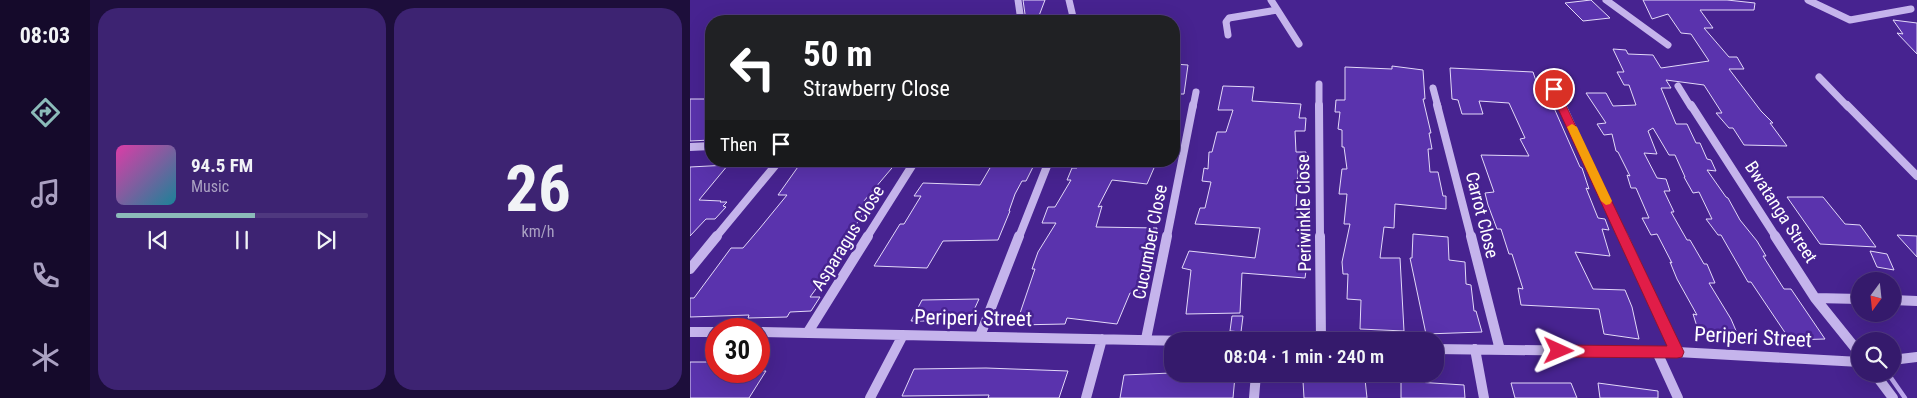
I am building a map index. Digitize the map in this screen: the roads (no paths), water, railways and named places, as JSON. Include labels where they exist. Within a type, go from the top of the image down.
[{"type":"street","points":[[1018,0],[1020,15]]},
{"type":"street","points":[[1069,0],[1073,15]]},
{"type":"street","points":[[1271,0],[1299,44]]},
{"type":"street","points":[[1606,0],[1668,45]]},
{"type":"street","points":[[1808,0],[1850,20],[1910,8]]},
{"type":"street","points":[[1228,35],[1226,22],[1229,18],[1277,10]]},
{"type":"street","points":[[1819,78],[1917,176]]},
{"type":"street","name":"Periwinkle Close","points":[[1319,84],[1321,332]]},
{"type":"street","name":"Bwatanga Street","points":[[1678,86],[1815,298],[1851,343]]},
{"type":"street","name":"Carrot Close","points":[[1433,88],[1500,350]]},
{"type":"street","points":[[1554,89],[1677,352]]},
{"type":"street","name":"Cucumber Close","points":[[1146,340],[1196,92]]},
{"type":"street","points":[[690,147],[705,146]]},
{"type":"street","points":[[690,269],[774,167]]},
{"type":"street","name":"Asparagus Close","points":[[808,332],[911,167]]},
{"type":"street","points":[[980,336],[1047,167]]},
{"type":"street","points":[[1815,298],[1851,299]]},
{"type":"street","points":[[1901,300],[1917,301]]},
{"type":"street","points":[[690,332],[705,332]]},
{"type":"street","name":"Periperi Street","points":[[770,332],[1164,340]]},
{"type":"street","points":[[870,398],[903,335]]},
{"type":"street","points":[[1086,398],[1102,338]]},
{"type":"street","name":"Periperi Street","points":[[1444,349],[1677,352],[1851,362]]},
{"type":"street","points":[[1475,350],[1484,398]]},
{"type":"street","points":[[1657,352],[1678,398]]},
{"type":"street","points":[[1901,359],[1917,357]]},
{"type":"street","points":[[1254,398],[1255,382]]},
{"type":"street","points":[[1881,382],[1892,398]]},
{"type":"waterway","points":[[1894,382],[1905,398]]}]
